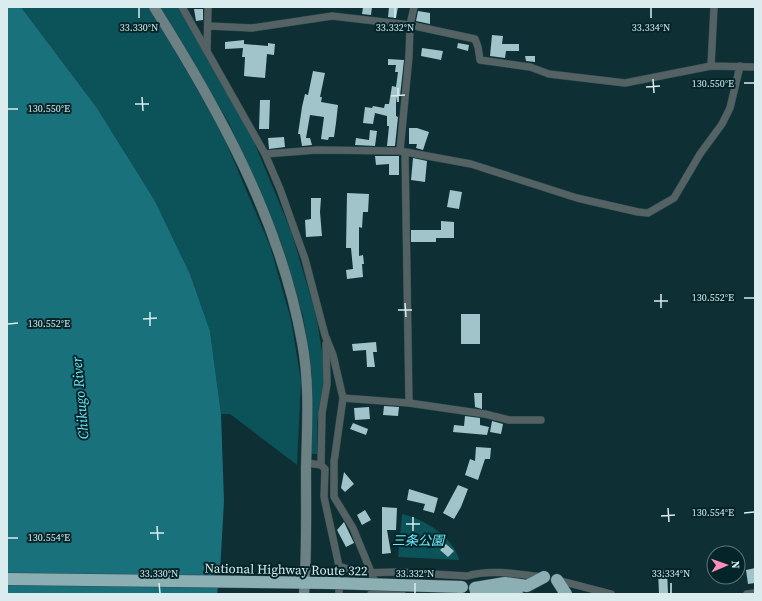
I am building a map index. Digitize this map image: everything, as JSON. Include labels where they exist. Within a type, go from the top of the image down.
[{"type":"highway","points":[[476,591],[505,583],[527,586],[544,577]]},
{"type":"highway","name":"National Highway Route 322","points":[[7,579],[292,583],[305,589],[330,583],[462,587],[476,591],[516,594]]},
{"type":"highway","points":[[557,580],[566,594]]},
{"type":"street","points":[[154,7],[197,77],[243,166],[260,205],[282,263],[302,342],[306,374],[305,589]]},
{"type":"street","points":[[182,7],[265,154],[280,189],[305,259],[325,335],[333,355],[343,398],[334,462],[334,497],[353,528],[380,594]]},
{"type":"street","points":[[207,50],[208,7]]},
{"type":"street","points":[[409,403],[403,151],[410,56],[410,25],[414,7]]},
{"type":"street","points":[[711,66],[714,7]]},
{"type":"street","points":[[208,26],[252,28],[332,16],[410,25],[475,39],[480,60],[530,67],[550,74],[611,82],[632,83],[711,66],[755,67]]},
{"type":"street","points":[[265,154],[317,150],[403,151],[471,164],[577,198],[648,213],[674,198],[700,154],[722,124],[730,108],[740,66]]},
{"type":"street","points":[[325,335],[328,359],[327,384],[322,413],[321,465],[324,469],[324,497],[339,566],[339,594]]},
{"type":"street","points":[[343,398],[409,403],[485,414],[509,420],[541,420]]},
{"type":"street","points":[[306,463],[321,465]]},
{"type":"street","points":[[339,566],[360,573],[372,574],[398,572],[467,576],[476,574],[514,574],[544,577],[610,594]]},
{"type":"street","points":[[747,594],[755,593]]},
{"type":"street","points":[[371,594],[402,594]]},
{"type":"green space","points":[[21,7],[149,7],[219,126],[270,246],[291,320],[301,381],[297,465],[230,414],[221,414],[210,331],[190,274],[155,201],[97,108]]},
{"type":"green space","points":[[159,7],[179,7],[244,118],[291,231],[316,314],[325,371],[317,423],[317,454],[312,454],[312,375],[303,316],[280,239],[229,123]]},
{"type":"green space","name":"三条公園","points":[[402,514],[411,516],[428,524],[444,536],[456,551],[459,560],[398,557]]},
{"type":"water","name":"Chikugo River","points":[[7,7],[21,7],[97,108],[155,201],[190,274],[210,331],[221,414],[224,501],[220,572],[217,594],[7,594]]},
{"type":"building","points":[[363,7],[372,7],[371,15],[362,14]]},
{"type":"building","points":[[389,7],[398,7],[396,18],[388,17]]},
{"type":"building","points":[[194,9],[203,9],[203,20],[196,21]]},
{"type":"building","points":[[418,11],[430,13],[430,24],[416,21]]},
{"type":"building","points":[[492,35],[503,36],[502,44],[519,44],[519,51],[506,51],[505,58],[490,56]]},
{"type":"building","points":[[244,40],[244,44],[268,46],[268,43],[275,44],[274,55],[267,54],[265,78],[244,76],[245,57],[242,57],[243,48],[225,49],[225,42]]},
{"type":"building","points":[[458,43],[469,45],[468,51],[457,48]]},
{"type":"building","points":[[422,48],[443,51],[441,60],[421,56]]},
{"type":"building","points":[[525,56],[535,56],[535,62],[526,61]]},
{"type":"building","points":[[388,59],[404,60],[400,96],[397,96],[396,103],[396,116],[398,117],[395,146],[387,146],[389,126],[387,126],[387,116],[375,113],[373,124],[363,123],[365,107],[372,108],[373,106],[384,108],[385,104],[389,104],[392,86],[396,87],[398,72],[395,72],[396,65],[388,65]]},
{"type":"building","points":[[313,71],[325,73],[320,97],[322,97],[321,102],[338,105],[334,137],[329,137],[328,140],[321,139],[324,117],[310,115],[306,138],[310,138],[312,145],[302,146],[300,134],[298,134],[305,94],[308,95]]},
{"type":"building","points":[[260,100],[270,100],[269,129],[259,129]]},
{"type":"building","points":[[409,128],[417,128],[429,132],[423,150],[416,148],[417,144],[409,144]]},
{"type":"building","points":[[370,130],[377,131],[375,146],[355,145],[356,138],[369,140]]},
{"type":"building","points":[[284,137],[285,147],[269,149],[268,138]]},
{"type":"building","points":[[375,156],[399,156],[399,175],[389,175],[389,164],[376,165]]},
{"type":"building","points":[[413,158],[427,161],[425,182],[411,180]]},
{"type":"building","points":[[450,190],[462,192],[459,209],[447,207]]},
{"type":"building","points":[[347,193],[369,194],[368,212],[363,212],[362,228],[359,227],[359,256],[363,255],[363,277],[347,279],[346,270],[353,269],[351,248],[346,248]]},
{"type":"building","points":[[311,198],[321,198],[320,212],[322,236],[306,237],[305,220],[311,219]]},
{"type":"building","points":[[441,221],[454,222],[454,238],[436,238],[436,242],[411,242],[411,230],[441,230]]},
{"type":"building","points":[[461,314],[480,314],[480,344],[461,344]]},
{"type":"building","points":[[376,342],[377,352],[373,352],[375,367],[367,367],[366,350],[353,351],[352,344]]},
{"type":"building","points":[[474,393],[482,393],[482,409],[475,407]]},
{"type":"building","points":[[384,406],[399,407],[398,416],[383,415]]},
{"type":"building","points":[[369,407],[370,419],[355,420],[354,408]]},
{"type":"building","points":[[465,416],[480,418],[480,425],[489,427],[487,435],[453,432],[454,425],[464,426]]},
{"type":"building","points":[[492,421],[503,424],[501,434],[490,432]]},
{"type":"building","points":[[353,423],[368,429],[366,435],[350,429]]},
{"type":"building","points":[[476,447],[491,448],[490,459],[485,459],[478,480],[465,475],[470,459],[475,461]]},
{"type":"building","points":[[344,472],[354,484],[345,492],[341,488]]},
{"type":"building","points":[[458,485],[468,489],[461,507],[454,519],[443,513]]},
{"type":"building","points":[[409,489],[438,498],[434,513],[423,510],[425,504],[407,500]]},
{"type":"building","points":[[382,507],[397,508],[396,530],[387,530],[391,553],[382,554]]},
{"type":"building","points":[[365,510],[371,520],[362,525],[357,515]]},
{"type":"building","points":[[344,522],[354,543],[346,547],[337,530]]},
{"type":"building","points":[[446,544],[454,551],[448,557],[440,550]]},
{"type":"building","points":[[755,568],[755,583],[748,584],[746,570]]},
{"type":"building","points":[[667,570],[668,593],[659,594],[658,571]]}]
